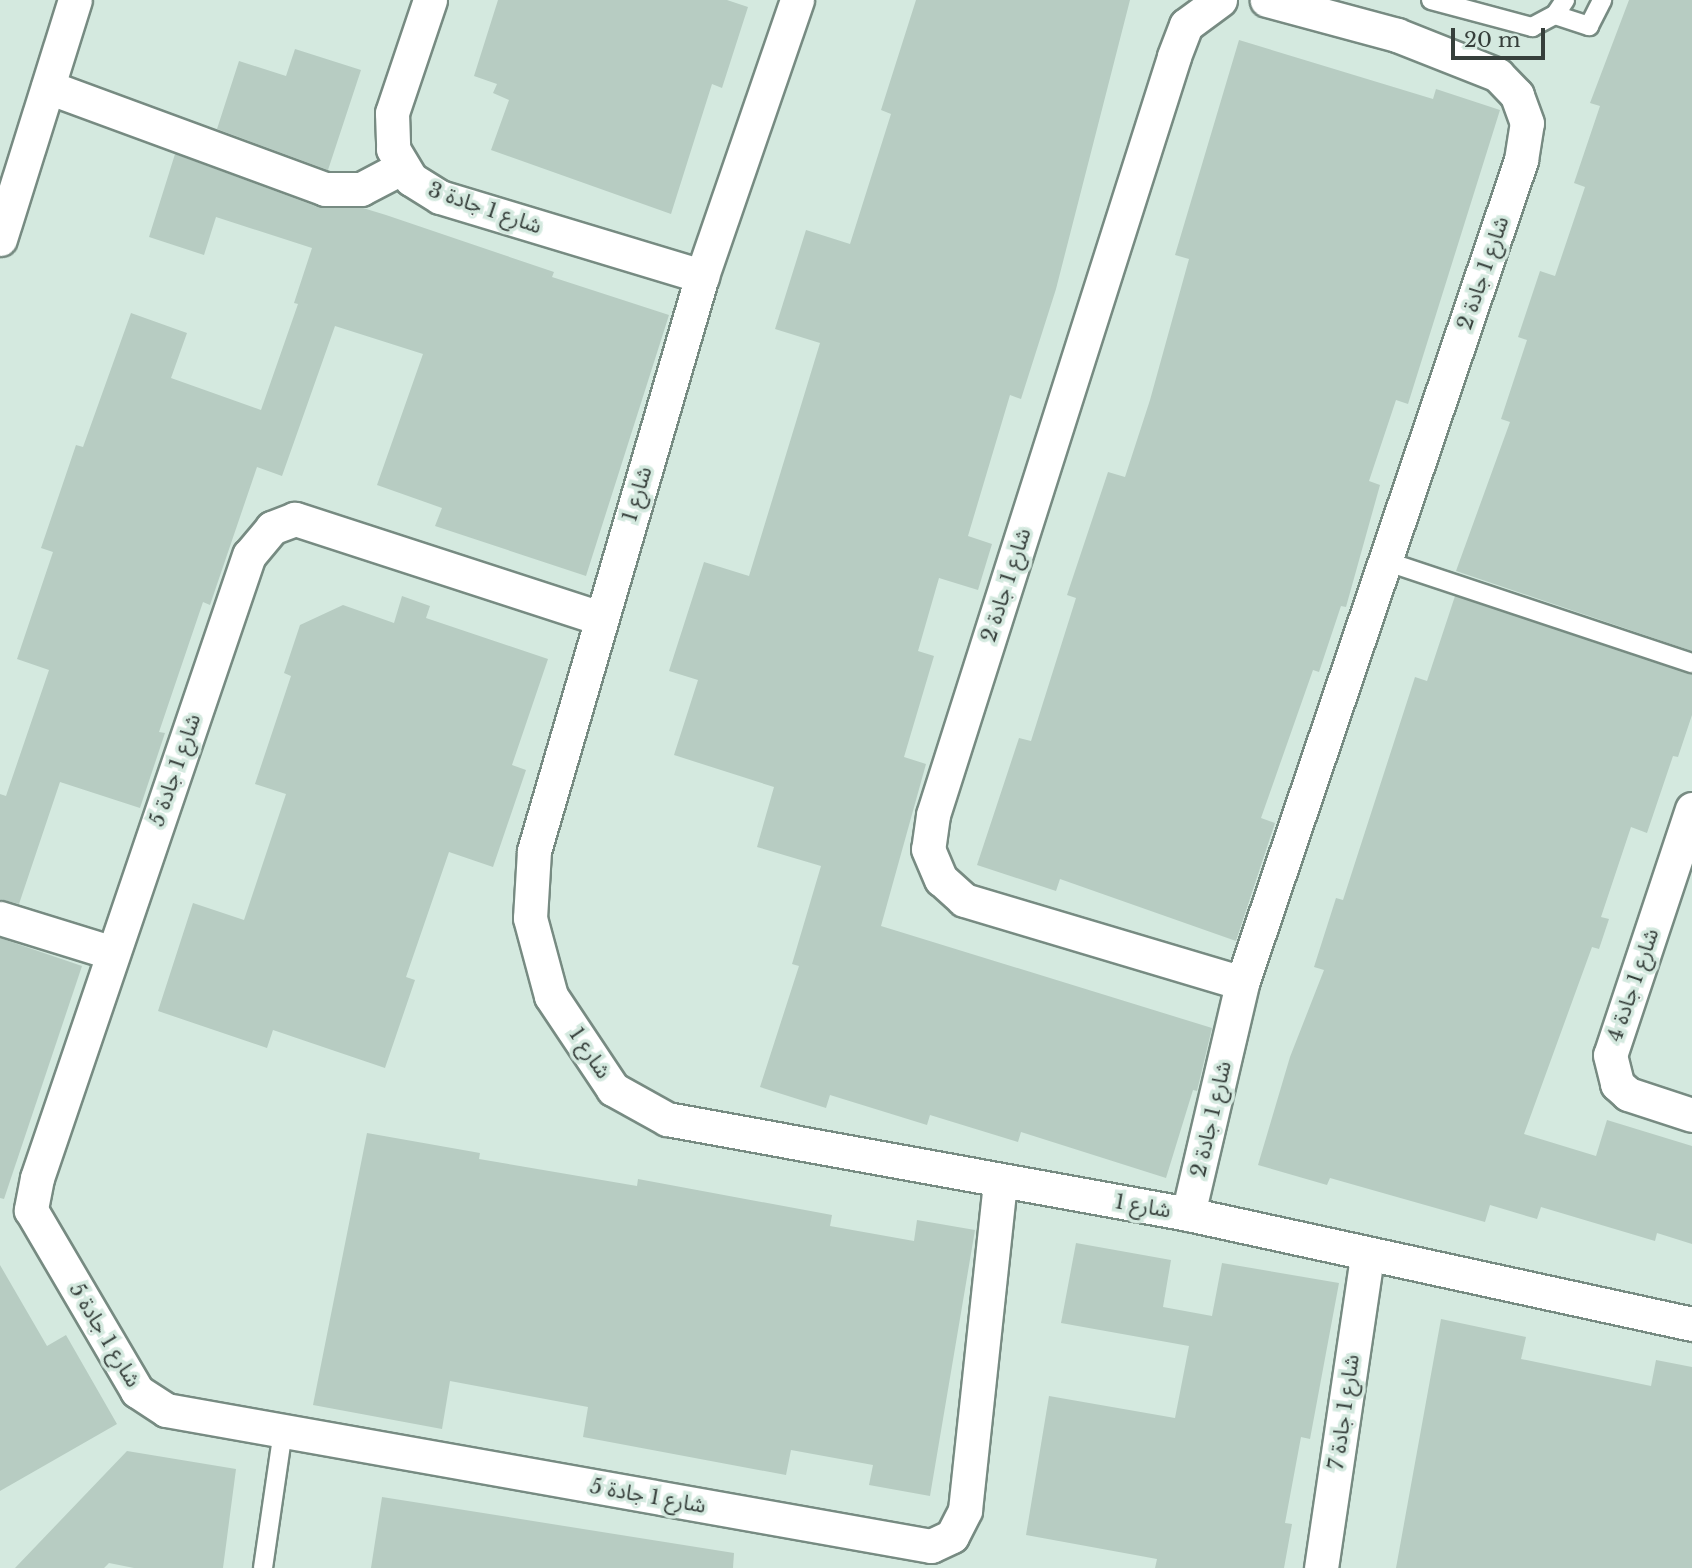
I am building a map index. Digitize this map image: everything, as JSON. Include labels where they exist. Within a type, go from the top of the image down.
[{"type":"street","points":[[0,239],[75,0]]},
{"type":"street","points":[[48,87],[325,190],[361,189],[401,168],[393,149],[392,113],[430,0]]},
{"type":"street","name":"شارع 1","points":[[797,0],[702,276],[534,851],[530,918],[551,996],[613,1089],[667,1119],[1000,1182],[1188,1214],[1367,1256],[1692,1324]]},
{"type":"street","name":"شارع 1 جادة 2","points":[[1220,0],[1186,25],[1174,57],[933,815],[928,849],[941,878],[964,900],[1242,984]]},
{"type":"street","name":"شارع 1 جادة 2","points":[[1188,1214],[1242,984],[1521,160],[1527,123],[1517,95],[1498,75],[1397,35],[1267,0]]},
{"type":"street","name":"شارع 1 جادة 3","points":[[401,168],[440,197],[702,276]]},
{"type":"street","name":"شارع 1 جادة 5","points":[[600,618],[295,519],[272,528],[249,555],[113,953],[31,1210],[137,1391],[166,1410],[931,1546],[952,1536],[965,1510],[1000,1182]]},
{"type":"street","name":"شارع 1 جادة 4","points":[[1692,809],[1610,1055],[1617,1084],[1628,1094],[1692,1115]]},
{"type":"street","points":[[0,918],[113,953]]},
{"type":"street","name":"شارع 1 جادة 7","points":[[1321,1568],[1367,1256]]},
{"type":"lane","points":[[1431,0],[1519,27],[1532,27],[1560,7],[1589,26],[1602,0]]},
{"type":"lane","points":[[1385,561],[1692,663]]},
{"type":"lane","points":[[263,1568],[283,1431]]},
{"type":"building","points":[[498,0],[727,0],[748,7],[722,88],[712,84],[671,214],[491,150],[509,100],[493,93],[497,84],[474,76]]},
{"type":"building","points":[[916,0],[1130,0],[1056,289],[1021,399],[1010,395],[968,536],[992,544],[978,590],[939,578],[918,651],[934,656],[904,757],[926,764],[881,926],[1212,1028],[1197,1091],[1193,1090],[1166,1178],[1021,1132],[1018,1142],[930,1115],[927,1125],[830,1095],[826,1108],[760,1087],[799,966],[792,964],[821,866],[757,847],[774,787],[674,755],[698,680],[669,671],[704,562],[749,576],[820,343],[775,329],[806,230],[850,244],[891,114],[881,110]]},
{"type":"building","points":[[1629,0],[1692,0],[1692,651],[1456,571],[1510,422],[1501,419],[1527,340],[1518,337],[1540,271],[1555,276],[1585,187],[1574,183],[1600,106],[1590,103]]},
{"type":"building","points":[[1239,40],[1433,99],[1436,89],[1500,110],[1408,404],[1396,400],[1369,481],[1380,485],[1346,607],[1341,606],[1319,672],[1313,670],[1261,818],[1275,823],[1236,941],[1060,879],[1056,891],[977,865],[1019,738],[1031,741],[1076,598],[1067,595],[1108,472],[1125,477],[1150,400],[1189,259],[1175,255]]},
{"type":"building","points":[[295,49],[361,70],[328,170],[217,129],[239,61],[286,76]]},
{"type":"building","points":[[175,154],[318,207],[363,208],[386,215],[554,272],[552,277],[669,315],[586,576],[435,526],[442,508],[377,485],[423,354],[335,326],[282,476],[257,467],[210,605],[203,602],[159,732],[165,733],[140,808],[60,782],[19,904],[0,899],[0,794],[6,796],[49,670],[17,659],[53,552],[41,548],[76,445],[83,447],[131,313],[187,333],[171,378],[261,410],[298,304],[294,303],[312,248],[216,217],[204,255],[149,237]]},
{"type":"building","points":[[402,596],[430,606],[426,618],[548,659],[512,765],[526,770],[493,867],[449,852],[406,977],[415,980],[385,1068],[273,1030],[267,1048],[158,1011],[193,903],[244,920],[286,794],[255,784],[291,676],[284,673],[300,625],[343,605],[394,623]]},
{"type":"building","points":[[1455,596],[1692,674],[1692,715],[1678,757],[1673,756],[1647,833],[1631,827],[1601,917],[1609,919],[1599,949],[1592,947],[1524,1134],[1596,1156],[1607,1120],[1692,1146],[1692,1244],[1657,1233],[1655,1241],[1541,1207],[1537,1219],[1490,1205],[1485,1222],[1330,1178],[1327,1185],[1258,1165],[1290,1057],[1324,970],[1314,967],[1336,898],[1343,900],[1415,677],[1427,681]]},
{"type":"building","points":[[0,938],[82,966],[4,1199],[0,1198]]},
{"type":"building","points":[[367,1133],[480,1153],[479,1159],[637,1186],[638,1179],[832,1215],[830,1226],[914,1241],[917,1220],[975,1230],[930,1496],[869,1485],[873,1465],[791,1450],[786,1475],[583,1437],[588,1407],[450,1381],[442,1429],[313,1405]]},
{"type":"building","points":[[1076,1243],[1171,1260],[1163,1307],[1212,1316],[1222,1263],[1339,1283],[1310,1439],[1301,1437],[1285,1523],[1292,1524],[1284,1568],[1155,1568],[1157,1559],[1026,1535],[1049,1396],[1175,1418],[1189,1346],[1061,1323]]},
{"type":"building","points":[[0,1265],[47,1346],[66,1335],[117,1424],[0,1491]]},
{"type":"building","points":[[1441,1319],[1526,1337],[1521,1359],[1651,1386],[1656,1360],[1692,1367],[1692,1568],[1396,1568]]},
{"type":"building","points":[[127,1451],[236,1469],[223,1568],[134,1568],[109,1563],[104,1568],[15,1568]]},
{"type":"building","points":[[382,1497],[734,1553],[733,1568],[371,1568]]}]
